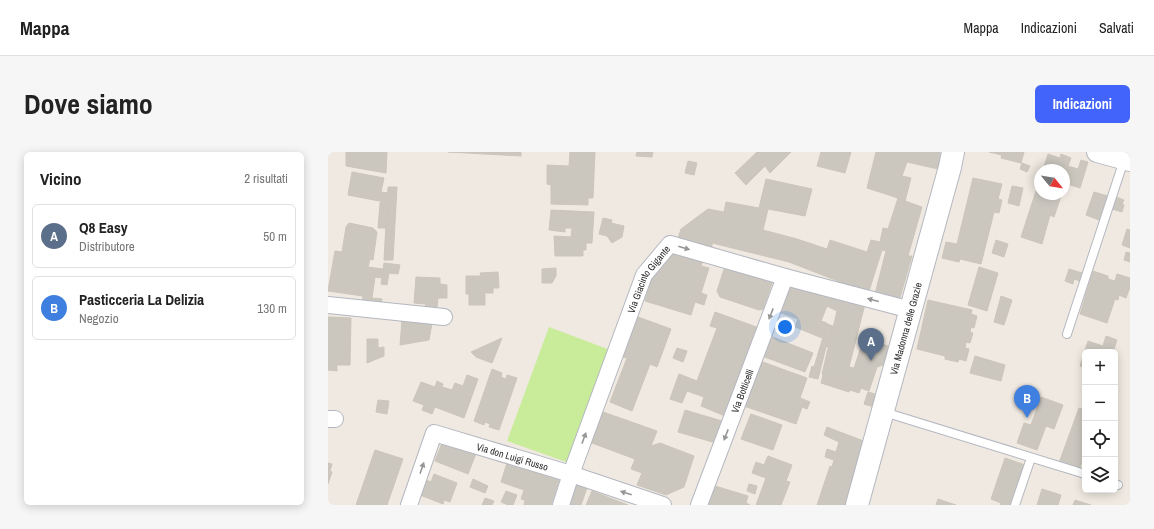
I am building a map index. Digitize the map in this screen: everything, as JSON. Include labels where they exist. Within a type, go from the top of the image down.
[{"type":"main road","name":"Via Madonna delle Grazie","points":[[858,505],[950,167],[952,152]]},
{"type":"street","points":[[1097,152],[1127,160]]},
{"type":"street","name":"Via Giacinto Gigante","points":[[561,505],[644,275],[670,244],[785,277],[911,310]]},
{"type":"street","name":"Via Botticelli","points":[[699,505],[785,277]]},
{"type":"street","points":[[328,305],[444,317]]},
{"type":"street","name":"Via don Luigi Russo","points":[[409,505],[434,433],[571,474],[663,505]]},
{"type":"lane","points":[[1066,334],[1127,160]]},
{"type":"lane","points":[[883,412],[1082,473]]},
{"type":"lane","points":[[1015,505],[1031,458]]},
{"type":"green space","points":[[549,327],[610,350],[569,463],[507,441]]},
{"type":"building","points":[[346,152],[387,152],[386,173],[346,166]]},
{"type":"building","points":[[448,152],[521,152],[521,156]]},
{"type":"building","points":[[570,152],[595,152],[593,198],[588,198],[588,205],[551,204],[551,185],[547,184],[547,165],[569,166]]},
{"type":"building","points":[[637,152],[653,152],[652,157],[636,156]]},
{"type":"building","points":[[757,152],[791,152],[770,173],[765,166],[746,185],[735,173]]},
{"type":"building","points":[[821,152],[851,152],[845,173],[817,166]]},
{"type":"building","points":[[876,152],[940,152],[938,169],[907,162],[902,176],[911,178],[905,201],[922,207],[908,256],[912,256],[899,301],[875,294],[886,251],[882,250],[869,291],[843,283],[789,262],[712,243],[712,247],[678,238],[681,229],[708,209],[724,212],[726,202],[759,208],[766,179],[812,189],[805,216],[768,209],[763,230],[827,249],[830,240],[867,252],[871,240],[880,242],[883,228],[888,229],[898,198],[867,188]]},
{"type":"building","points":[[989,152],[1024,152],[1021,163],[1001,158],[1002,155]]},
{"type":"building","points":[[1048,154],[1060,158],[1061,154],[1071,158],[1069,164],[1045,164]]},
{"type":"building","points":[[1081,160],[1088,162],[1080,188],[1070,185],[1070,167],[1078,169]]},
{"type":"building","points":[[688,161],[697,163],[694,175],[685,173]]},
{"type":"building","points":[[1022,163],[1030,166],[1027,172],[1020,169]]},
{"type":"building","points":[[352,172],[384,178],[379,201],[348,195]]},
{"type":"building","points":[[973,178],[1002,184],[998,199],[1002,200],[999,213],[994,212],[981,264],[960,259],[959,262],[942,258],[946,242],[957,244]]},
{"type":"building","points":[[1012,186],[1023,188],[1019,206],[1008,203]]},
{"type":"building","points":[[388,187],[397,187],[393,260],[384,260]]},
{"type":"building","points":[[381,192],[388,193],[386,228],[378,228]]},
{"type":"building","points":[[1094,192],[1108,196],[1099,220],[1086,215]]},
{"type":"building","points":[[1034,197],[1034,200],[1060,200],[1054,217],[1050,215],[1042,244],[1021,237]]},
{"type":"building","points":[[1116,197],[1124,200],[1122,204],[1124,205],[1122,212],[1112,209]]},
{"type":"building","points":[[551,210],[594,212],[592,243],[586,243],[586,250],[583,250],[583,256],[555,256],[554,236],[571,237],[572,228],[565,228],[565,232],[549,230]]},
{"type":"building","points":[[603,218],[612,220],[611,223],[624,226],[622,237],[612,243],[607,236],[599,234]]},
{"type":"building","points":[[349,223],[373,228],[377,232],[373,260],[370,259],[368,267],[383,269],[381,278],[375,277],[372,298],[382,299],[381,308],[362,305],[363,296],[328,291],[335,251],[342,252],[346,227]]},
{"type":"building","points":[[1127,229],[1130,230],[1130,248],[1122,245]]},
{"type":"building","points":[[996,240],[1008,244],[1004,257],[992,253]]},
{"type":"building","points":[[674,249],[704,258],[701,266],[709,268],[701,293],[707,295],[704,305],[695,302],[691,315],[645,301],[656,263],[664,265],[667,256],[671,258]]},
{"type":"building","points":[[1126,252],[1130,253],[1130,262],[1124,260]]},
{"type":"building","points":[[384,263],[400,265],[398,274],[389,273],[387,285],[381,284]]},
{"type":"building","points":[[726,263],[771,278],[772,283],[763,309],[759,310],[720,297],[717,291]]},
{"type":"building","points":[[979,267],[998,273],[987,311],[968,305]]},
{"type":"building","points":[[556,268],[556,276],[552,283],[542,283],[542,269]]},
{"type":"building","points":[[1069,269],[1082,273],[1080,281],[1074,279],[1073,284],[1065,281]]},
{"type":"building","points":[[1093,271],[1108,276],[1108,279],[1115,281],[1117,274],[1130,278],[1130,287],[1126,298],[1119,295],[1118,300],[1115,299],[1107,323],[1080,314]]},
{"type":"building","points":[[498,272],[499,288],[493,288],[493,293],[485,293],[485,305],[469,305],[469,294],[466,294],[466,276],[481,276],[480,273]]},
{"type":"building","points":[[416,277],[440,278],[440,284],[447,285],[447,298],[438,298],[437,308],[425,307],[426,304],[414,303]]},
{"type":"building","points":[[792,282],[865,304],[849,367],[854,368],[864,338],[891,347],[886,364],[877,367],[869,391],[822,374],[837,311],[827,306],[821,321],[827,323],[822,338],[795,327],[798,319],[781,313]]},
{"type":"building","points":[[1001,296],[1012,300],[1004,325],[994,322]]},
{"type":"building","points":[[928,300],[972,310],[971,314],[977,316],[974,328],[971,327],[970,332],[973,333],[970,343],[966,342],[965,348],[969,349],[966,361],[959,359],[958,362],[945,359],[945,356],[917,349]]},
{"type":"building","points":[[715,312],[759,328],[725,416],[701,406],[704,397],[687,391],[682,403],[670,399],[679,374],[697,381],[717,328],[710,326]]},
{"type":"building","points":[[328,317],[351,318],[350,365],[337,365],[337,371],[328,370]]},
{"type":"building","points":[[638,317],[671,329],[657,367],[650,364],[632,411],[610,402],[627,358],[623,357]]},
{"type":"building","points":[[402,320],[432,323],[429,340],[400,345]]},
{"type":"building","points":[[827,324],[833,326],[829,347],[826,347],[818,379],[809,377],[812,366],[814,367]]},
{"type":"building","points":[[770,336],[813,353],[805,372],[762,356]]},
{"type":"building","points":[[1106,336],[1117,340],[1114,349],[1085,349],[1088,341],[1103,346]]},
{"type":"building","points":[[502,338],[492,363],[476,357],[471,352]]},
{"type":"building","points":[[367,339],[378,339],[378,348],[384,347],[384,356],[367,363]]},
{"type":"building","points":[[677,348],[687,351],[683,362],[673,358]]},
{"type":"building","points":[[975,356],[1005,365],[1001,381],[970,373]]},
{"type":"building","points":[[760,361],[807,378],[800,398],[810,402],[807,409],[802,407],[796,424],[744,406]]},
{"type":"building","points":[[492,369],[502,373],[501,377],[506,379],[507,375],[517,378],[499,430],[489,427],[490,424],[485,422],[484,425],[474,421]]},
{"type":"building","points":[[467,375],[478,379],[464,418],[435,407],[432,414],[422,410],[424,405],[413,401],[421,382],[435,387],[437,381],[443,384],[442,387],[452,390],[455,383],[463,386]]},
{"type":"building","points":[[823,375],[861,388],[859,393],[850,390],[849,392],[821,383]]},
{"type":"building","points":[[868,392],[878,395],[874,407],[864,404]]},
{"type":"building","points":[[1041,397],[1063,405],[1054,429],[1046,426],[1037,450],[1017,443],[1024,423],[1031,425]]},
{"type":"building","points":[[378,400],[389,401],[387,414],[376,412]]},
{"type":"building","points":[[1079,408],[1082,409],[1082,462],[1079,470],[1059,463]]},
{"type":"building","points":[[685,410],[722,421],[716,443],[678,432]]},
{"type":"building","points":[[603,412],[657,431],[651,446],[660,443],[694,456],[684,487],[666,495],[637,485],[642,473],[631,469],[635,459],[592,443]]},
{"type":"building","points":[[751,414],[782,425],[773,450],[741,439]]},
{"type":"building","points":[[827,427],[866,442],[860,468],[846,505],[817,505],[830,466],[832,467],[834,460],[825,457],[827,449],[836,452],[839,442],[824,435]]},
{"type":"building","points":[[444,438],[477,451],[468,474],[435,461]]},
{"type":"building","points":[[375,450],[403,459],[387,505],[356,505]]},
{"type":"building","points":[[768,456],[792,465],[786,481],[790,482],[781,505],[756,505],[766,478],[752,473],[756,462],[764,465]]},
{"type":"building","points":[[1005,458],[1025,465],[1012,505],[1000,505],[1001,503],[991,499]]},
{"type":"building","points":[[328,463],[332,464],[330,471],[332,472],[328,484]]},
{"type":"building","points":[[507,463],[559,480],[551,505],[524,505],[525,500],[521,499],[524,490],[501,482]]},
{"type":"building","points":[[434,474],[457,483],[450,502],[444,500],[443,504],[420,495],[421,486],[424,487],[426,480],[431,482]]},
{"type":"building","points":[[473,479],[488,486],[485,493],[470,487]]},
{"type":"building","points":[[749,484],[757,486],[755,494],[747,491]]},
{"type":"building","points":[[577,485],[587,488],[581,505],[572,505],[570,504]]},
{"type":"building","points":[[715,486],[748,496],[746,503],[750,505],[709,505]]},
{"type":"building","points":[[1042,489],[1061,495],[1058,505],[1037,505]]},
{"type":"building","points":[[506,491],[517,495],[513,505],[508,505],[501,502]]},
{"type":"building","points":[[592,491],[628,505],[586,505]]},
{"type":"building","points":[[485,498],[494,501],[492,505],[482,505]]},
{"type":"building","points":[[938,499],[956,505],[936,505]]},
{"type":"building","points":[[1075,500],[1091,505],[1073,505]]},
{"type":"place","name":"Q8 Easy","points":[[871,361]]},
{"type":"place","name":"Pasticceria La Delizia","points":[[1027,418]]}]
